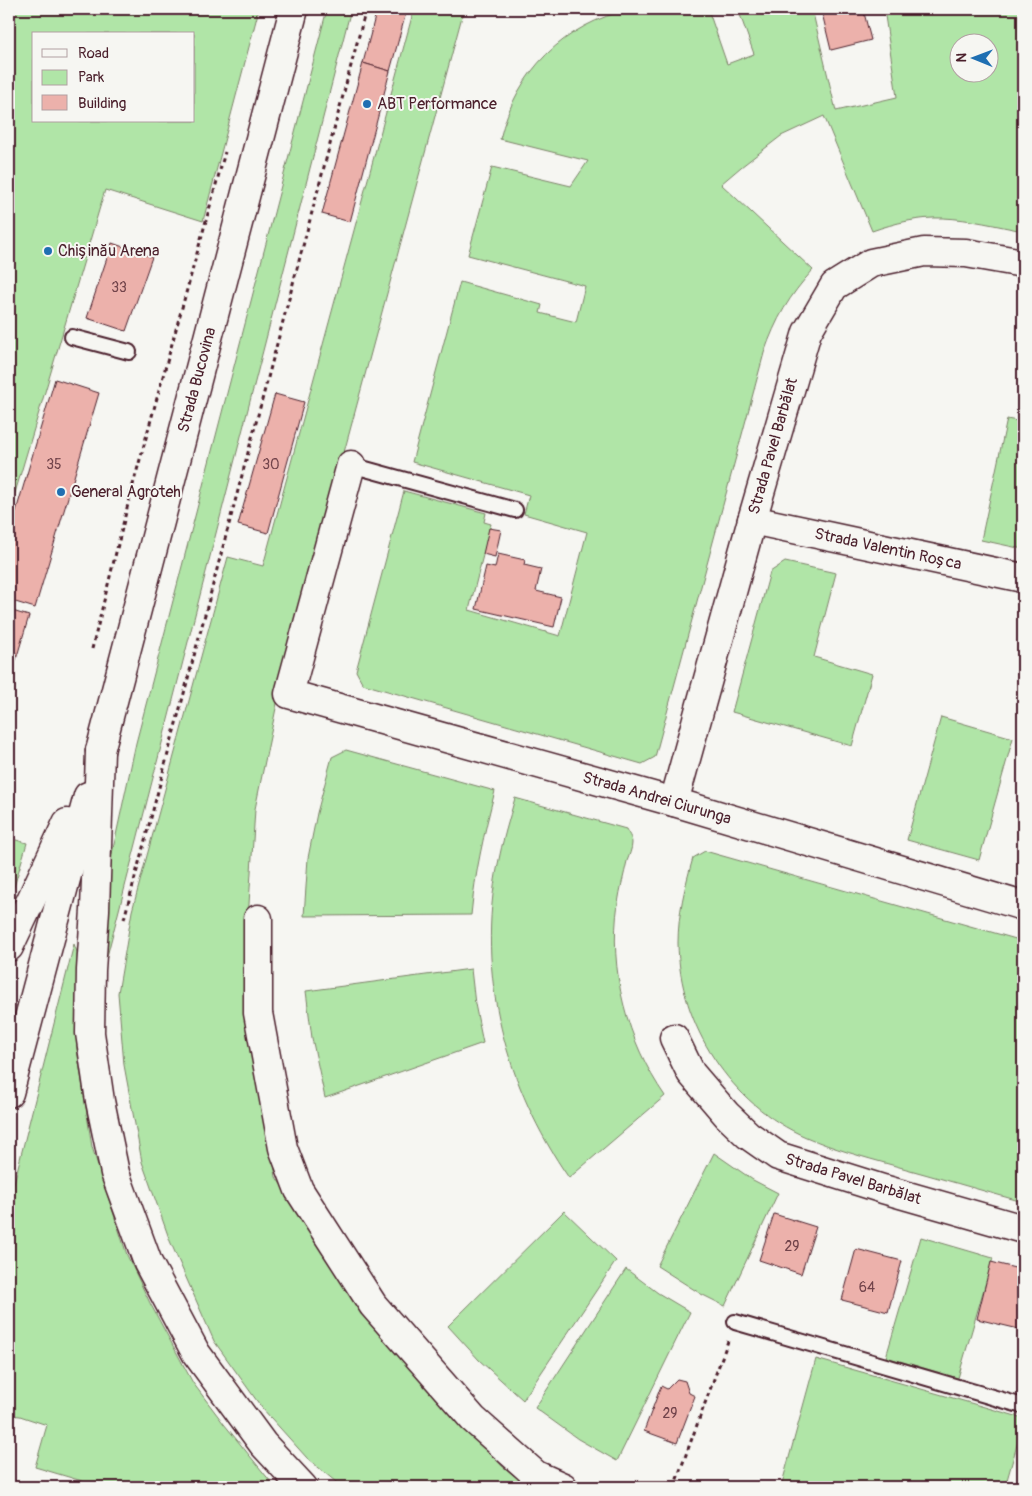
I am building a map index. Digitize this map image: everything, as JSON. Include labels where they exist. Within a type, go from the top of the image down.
[{"type":"main road","name":"Strada Bucovina","points":[[100,751],[294,9]]},
{"type":"main road","name":"Strada Pavel Barbălat","points":[[674,802],[752,520],[807,332],[834,286],[871,263],[924,252],[966,253],[1023,263]]},
{"type":"main road","name":"Strada Andrei Ciurunga","points":[[351,465],[290,694],[674,802],[1023,906]]},
{"type":"main road","name":"Strada Valentin Roșca","points":[[752,520],[1023,578]]},
{"type":"main road","points":[[9,947],[100,751]]},
{"type":"main road","points":[[9,1093],[100,751]]},
{"type":"main road","points":[[100,751],[90,1033],[100,1101],[115,1173],[148,1263],[196,1353],[263,1444],[302,1487]]},
{"type":"main road","points":[[258,919],[258,1013],[283,1148],[299,1190],[373,1306],[473,1419],[536,1475],[563,1487]]},
{"type":"main road","name":"Strada Pavel Barbălat","points":[[674,1038],[691,1073],[727,1115],[748,1136],[778,1156],[883,1189],[1023,1229]]},
{"type":"lane","points":[[72,337],[129,352]]},
{"type":"lane","points":[[351,465],[515,510]]},
{"type":"lane","points":[[735,1322],[1023,1406]]},
{"type":"path","points":[[122,925],[366,9]]},
{"type":"path","points":[[92,649],[131,492],[225,152]]},
{"type":"path","points":[[674,1487],[735,1322]]},
{"type":"green space","name":"Chișinău Arena","points":[[9,9],[259,9],[203,221],[105,190],[9,513]]},
{"type":"green space","points":[[327,9],[351,9],[103,972],[110,863],[136,743]]},
{"type":"green space","points":[[414,9],[464,9],[280,689],[255,809],[248,920],[249,1004],[276,1177],[317,1240],[413,1364],[502,1466],[529,1487],[342,1487],[307,1458],[262,1408],[214,1341],[170,1241],[142,1162],[124,1065],[118,993],[132,911],[228,557],[263,566]]},
{"type":"green space","points":[[631,9],[708,9],[727,64],[754,54],[738,9],[812,9],[836,111],[897,97],[884,9],[1023,9],[1023,231],[963,220],[925,218],[889,225],[872,231],[824,116],[781,136],[721,184],[813,270],[784,308],[773,329],[764,353],[655,757],[642,764],[363,684],[356,671],[404,491],[486,513],[484,522],[491,524],[469,610],[560,636],[587,532],[524,514],[529,495],[412,462],[460,282],[542,305],[540,313],[576,322],[585,286],[468,255],[492,167],[571,186],[588,161],[500,139],[507,115],[531,72],[546,54],[564,39],[585,26],[607,16]]},
{"type":"green space","points":[[1023,390],[1023,549],[981,540],[1007,419],[1017,421]]},
{"type":"green space","points":[[785,562],[836,573],[814,657],[872,674],[852,746],[732,712],[770,572]]},
{"type":"green space","points":[[941,717],[1013,738],[979,860],[907,840]]},
{"type":"green space","points":[[346,750],[495,791],[480,853],[471,915],[304,916],[308,858],[317,813],[332,757]]},
{"type":"green space","points":[[515,798],[626,829],[632,841],[632,848],[627,861],[618,903],[616,954],[618,979],[631,1028],[640,1052],[665,1096],[569,1178],[547,1143],[528,1106],[513,1068],[501,1028],[494,988],[491,947],[492,905],[500,856]]},
{"type":"green space","points":[[9,838],[27,843],[9,900]]},
{"type":"green space","points":[[705,851],[1023,941],[1023,1202],[859,1156],[806,1137],[779,1123],[754,1105],[733,1083],[714,1059],[699,1032],[688,1003],[681,974],[678,943],[682,900],[693,858]]},
{"type":"green space","points":[[74,944],[77,952],[77,1049],[92,1147],[127,1255],[150,1303],[193,1383],[275,1487],[95,1487],[82,1481],[35,1467],[47,1425],[20,1416],[9,1415],[9,1203]]},
{"type":"green space","points":[[471,969],[475,1004],[483,1043],[325,1098],[312,1038],[306,991]]},
{"type":"green space","points":[[714,1153],[753,1180],[778,1193],[725,1306],[701,1294],[657,1266]]},
{"type":"green space","points":[[564,1211],[616,1261],[523,1400],[479,1360],[448,1326]]},
{"type":"green space","points":[[921,1237],[993,1258],[958,1378],[886,1357]]},
{"type":"green space","points":[[626,1269],[658,1293],[690,1312],[617,1461],[578,1439],[535,1408]]},
{"type":"green space","points":[[816,1359],[1023,1418],[1023,1424],[1005,1487],[781,1487]]},
{"type":"building","points":[[377,9],[407,9],[390,71],[363,63]]},
{"type":"building","points":[[821,9],[863,9],[871,40],[831,50]]},
{"type":"building","points":[[363,63],[390,71],[350,222],[322,214]]},
{"type":"building","points":[[112,243],[152,257],[126,331],[87,318]]},
{"type":"building","points":[[55,379],[99,393],[35,608],[9,600],[9,535]]},
{"type":"building","points":[[275,394],[304,402],[268,533],[238,525]]},
{"type":"building","points":[[489,528],[501,530],[495,557],[483,554]]},
{"type":"building","points":[[498,554],[525,560],[524,565],[541,569],[536,591],[561,597],[554,627],[476,609],[486,566],[495,568]]},
{"type":"building","points":[[9,610],[29,616],[9,683]]},
{"type":"building","points":[[774,1214],[816,1227],[801,1274],[759,1260]]},
{"type":"building","points":[[856,1249],[902,1261],[888,1312],[842,1300]]},
{"type":"building","points":[[991,1262],[1023,1270],[1023,1330],[977,1319]]},
{"type":"building","points":[[677,1379],[685,1381],[689,1393],[695,1396],[677,1443],[644,1431],[661,1386],[667,1389]]},
{"type":"place","name":"ABT Performance","points":[[367,104]]},
{"type":"place","name":"Chișinău Arena","points":[[48,251]]},
{"type":"place","name":"General Agroteh","points":[[61,492]]}]
